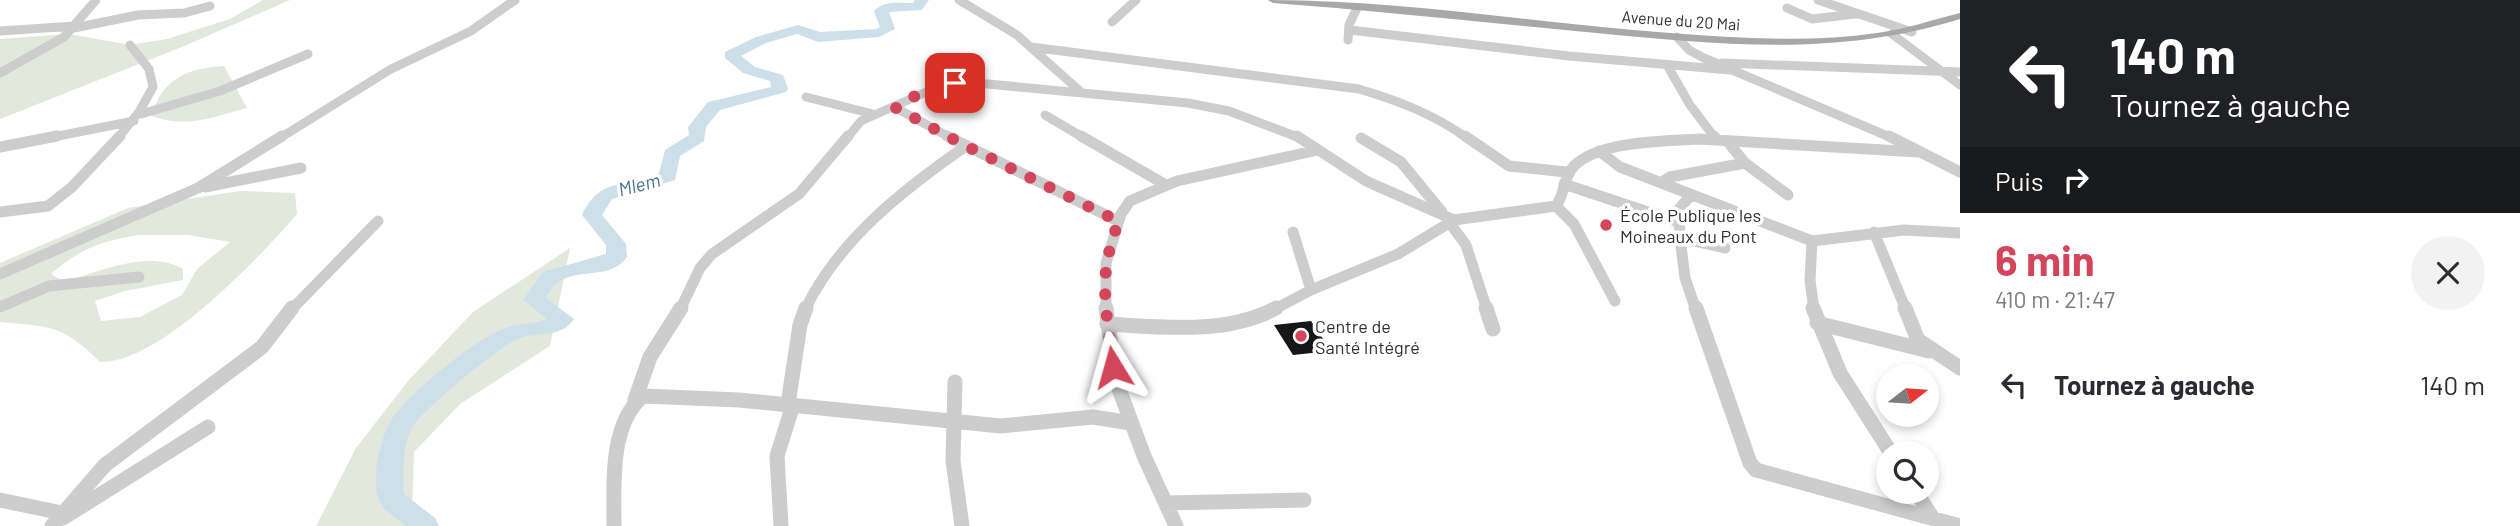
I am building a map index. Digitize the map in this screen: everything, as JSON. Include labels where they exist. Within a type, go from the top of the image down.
[{"type":"main road","name":"Avenue du 20 Mai","points":[[1273,0],[1677,37],[1799,41],[1912,32],[1960,16]]},
{"type":"street","points":[[0,73],[47,48],[74,27],[96,0]]},
{"type":"street","points":[[0,274],[198,188],[391,69],[471,30],[515,0]]},
{"type":"street","points":[[959,0],[994,19],[1031,47],[1082,93]]},
{"type":"street","points":[[1112,22],[1136,0]]},
{"type":"street","points":[[1818,0],[1912,32]]},
{"type":"street","points":[[0,31],[74,27],[210,6]]},
{"type":"street","points":[[1357,8],[1349,25],[1349,35],[1730,70]]},
{"type":"street","points":[[1787,8],[1812,19],[1859,13]]},
{"type":"street","points":[[1892,34],[1960,85]]},
{"type":"street","points":[[1677,37],[1689,50],[1730,70],[1855,120],[1960,172]]},
{"type":"street","points":[[0,212],[38,208],[58,200],[137,117],[153,88],[149,70],[130,46]]},
{"type":"street","points":[[1031,47],[1359,89],[1410,105],[1438,118],[1509,166],[1565,178],[1725,248]]},
{"type":"street","points":[[0,147],[137,117],[220,91],[308,54]]},
{"type":"street","points":[[1718,64],[1960,72]]},
{"type":"street","points":[[1667,65],[1690,105],[1722,140],[1745,163],[1788,195]]},
{"type":"street","points":[[614,526],[615,473],[623,428],[643,372],[682,308],[700,268],[728,242],[799,194],[861,121],[873,114],[896,108],[920,93],[955,83],[1188,103],[1228,111],[1279,128],[1366,181],[1450,220]]},
{"type":"street","points":[[806,97],[873,114]]},
{"type":"street","points":[[896,108],[966,146],[1118,221]]},
{"type":"street","points":[[1045,115],[1166,185]]},
{"type":"street","points":[[1361,138],[1389,151],[1404,163],[1431,200],[1450,220],[1466,245],[1493,329]]},
{"type":"street","points":[[1556,206],[1565,178],[1582,159],[1599,151],[1668,138],[1868,152],[1918,152]]},
{"type":"street","points":[[781,526],[778,456],[794,389],[802,317],[833,266],[853,241],[907,189],[966,146]]},
{"type":"street","points":[[1176,526],[1131,423],[1116,381],[1107,324],[1106,263],[1118,221],[1130,201],[1166,185],[1318,150]]},
{"type":"street","points":[[1599,151],[1619,167],[1812,241],[1874,232],[1936,230],[1960,233]]},
{"type":"street","points":[[1936,161],[1960,163]]},
{"type":"street","points":[[1667,185],[1665,180],[1670,177],[1745,163]]},
{"type":"street","points":[[198,188],[301,168]]},
{"type":"street","points":[[1690,196],[1680,204],[1679,230],[1685,278],[1750,463],[1768,475],[1960,526]]},
{"type":"street","points":[[1107,324],[1211,327],[1271,311],[1311,290],[1398,254],[1450,220],[1556,206]]},
{"type":"street","points":[[1556,206],[1574,224],[1615,301]]},
{"type":"street","points":[[56,521],[105,465],[262,347],[303,294],[378,221]]},
{"type":"street","points":[[1293,232],[1311,290]]},
{"type":"street","points":[[1874,232],[1918,340],[1960,368]]},
{"type":"street","points":[[1812,241],[1810,285],[1817,323],[1835,364],[1883,441]]},
{"type":"street","points":[[0,307],[49,286],[139,277]]},
{"type":"street","points":[[1817,323],[1960,358]]},
{"type":"street","points":[[955,382],[953,461],[962,526]]},
{"type":"street","points":[[635,400],[662,396],[791,405],[1001,426],[1084,417],[1131,423]]},
{"type":"street","points":[[56,521],[208,427]]},
{"type":"street","points":[[0,500],[56,521]]},
{"type":"street","points":[[1166,503],[1304,500]]},
{"type":"street","points":[[1924,504],[1932,517]]},
{"type":"shaded area","points":[[263,0],[290,0],[182,47],[0,119],[0,39],[69,34],[130,45],[167,39],[230,19]]},
{"type":"shaded area","points":[[224,66],[247,108],[188,122],[152,116],[156,103],[169,84],[199,69]]},
{"type":"shaded area","points":[[240,191],[295,193],[297,214],[234,281],[206,305],[178,328],[150,346],[124,358],[100,362],[76,340],[55,330],[0,322],[0,263],[128,208]],"holes":[[[139,235],[188,235],[230,242],[197,269],[182,295],[140,317],[101,321],[95,301],[125,291],[183,280],[183,269],[170,263],[155,261],[124,264],[64,282],[51,274],[81,252],[114,240]]]},
{"type":"shaded area","points":[[570,248],[550,346],[460,404],[414,452],[412,517],[416,526],[316,526],[356,448],[408,381],[473,312]]},
{"type":"building","name":"Centre de Santé Intégré","points":[[1311,321],[1331,351],[1293,355],[1274,325]]},
{"type":"waterway","name":"Mlem","points":[[425,526],[391,498],[393,447],[404,420],[456,373],[503,338],[519,331],[551,326],[563,319],[534,300],[542,285],[551,276],[561,271],[606,263],[617,257],[616,244],[592,215],[605,195],[614,190],[657,182],[668,176],[671,154],[698,137],[697,127],[714,106],[780,89],[777,78],[749,70],[730,55],[761,40],[798,29],[818,37],[879,33],[888,29],[881,11],[887,7],[917,7],[922,0]]},
{"type":"place","name":"École Publique les Moineaux du Pont","points":[[1606,225]]},
{"type":"place","name":"Centre de Santé Intégré","points":[[1301,336]]},
{"type":"route","points":[[955,83],[920,93],[896,108],[966,146],[1118,221],[1119,226],[1106,263],[1105,301],[1113,367]]}]
